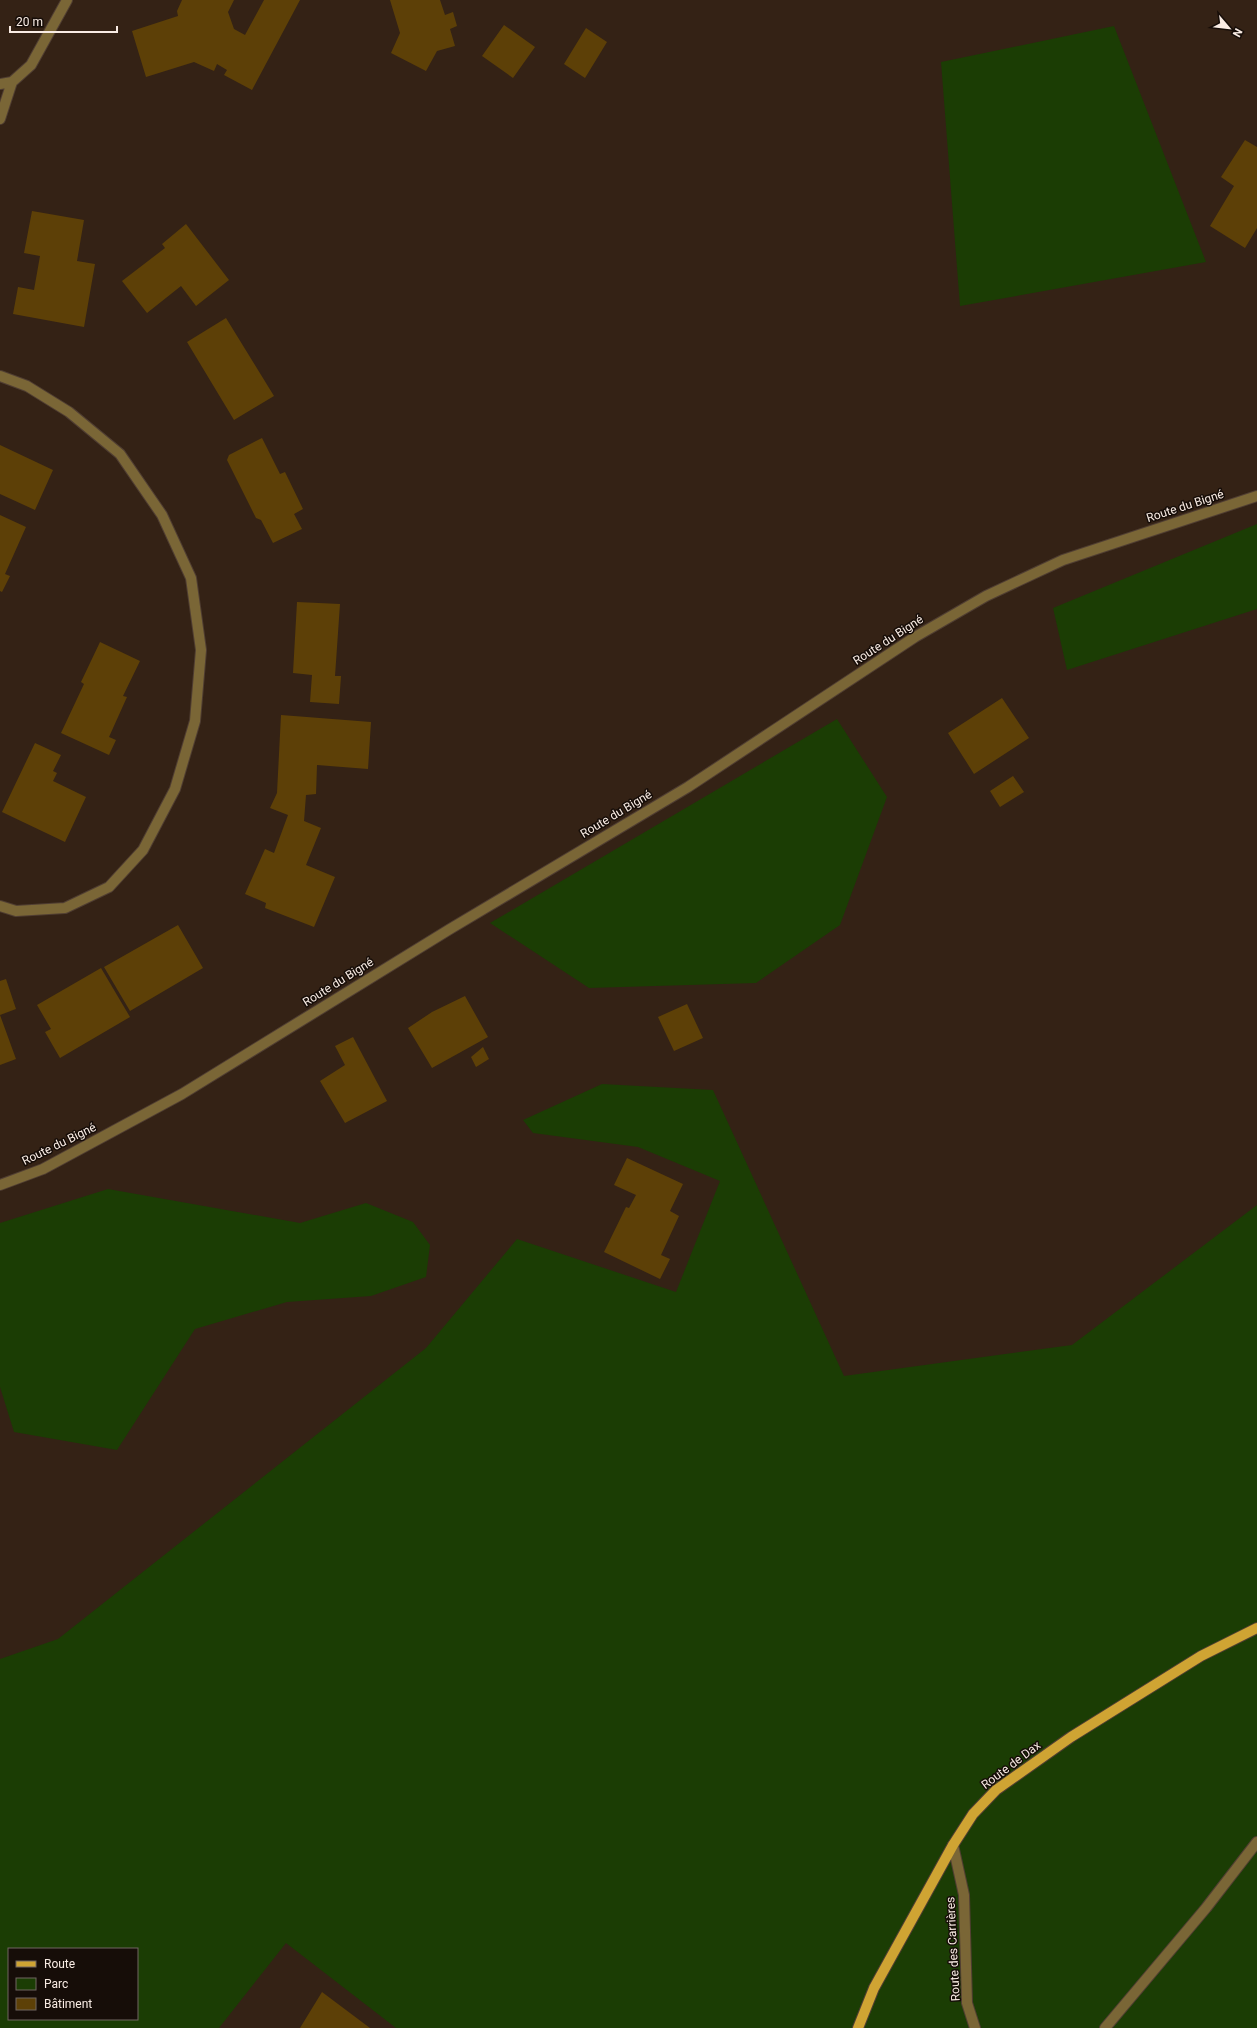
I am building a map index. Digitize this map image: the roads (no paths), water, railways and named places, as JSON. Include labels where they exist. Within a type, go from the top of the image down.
[{"type":"main road","name":"Route de Dax","points":[[858,2028],[874,1988],[953,1845],[973,1814],[996,1790],[1071,1737],[1201,1656],[1257,1628]]},
{"type":"street","points":[[0,119],[12,82],[31,64],[66,0]]},
{"type":"street","points":[[0,84],[12,82]]},
{"type":"street","points":[[0,376],[26,386],[70,412],[120,454],[162,515],[191,578],[202,650],[195,721],[175,790],[143,850],[109,887],[65,908],[16,911],[0,906]]},
{"type":"street","name":"Route du Bigné","points":[[0,1185],[43,1169],[182,1094],[450,929],[688,786],[915,637],[986,596],[1063,560],[1257,496]]},
{"type":"street","points":[[1105,2028],[1206,1908],[1257,1842]]},
{"type":"street","name":"Route des Carrières","points":[[953,1845],[964,1895],[967,2003],[975,2028]]}]
